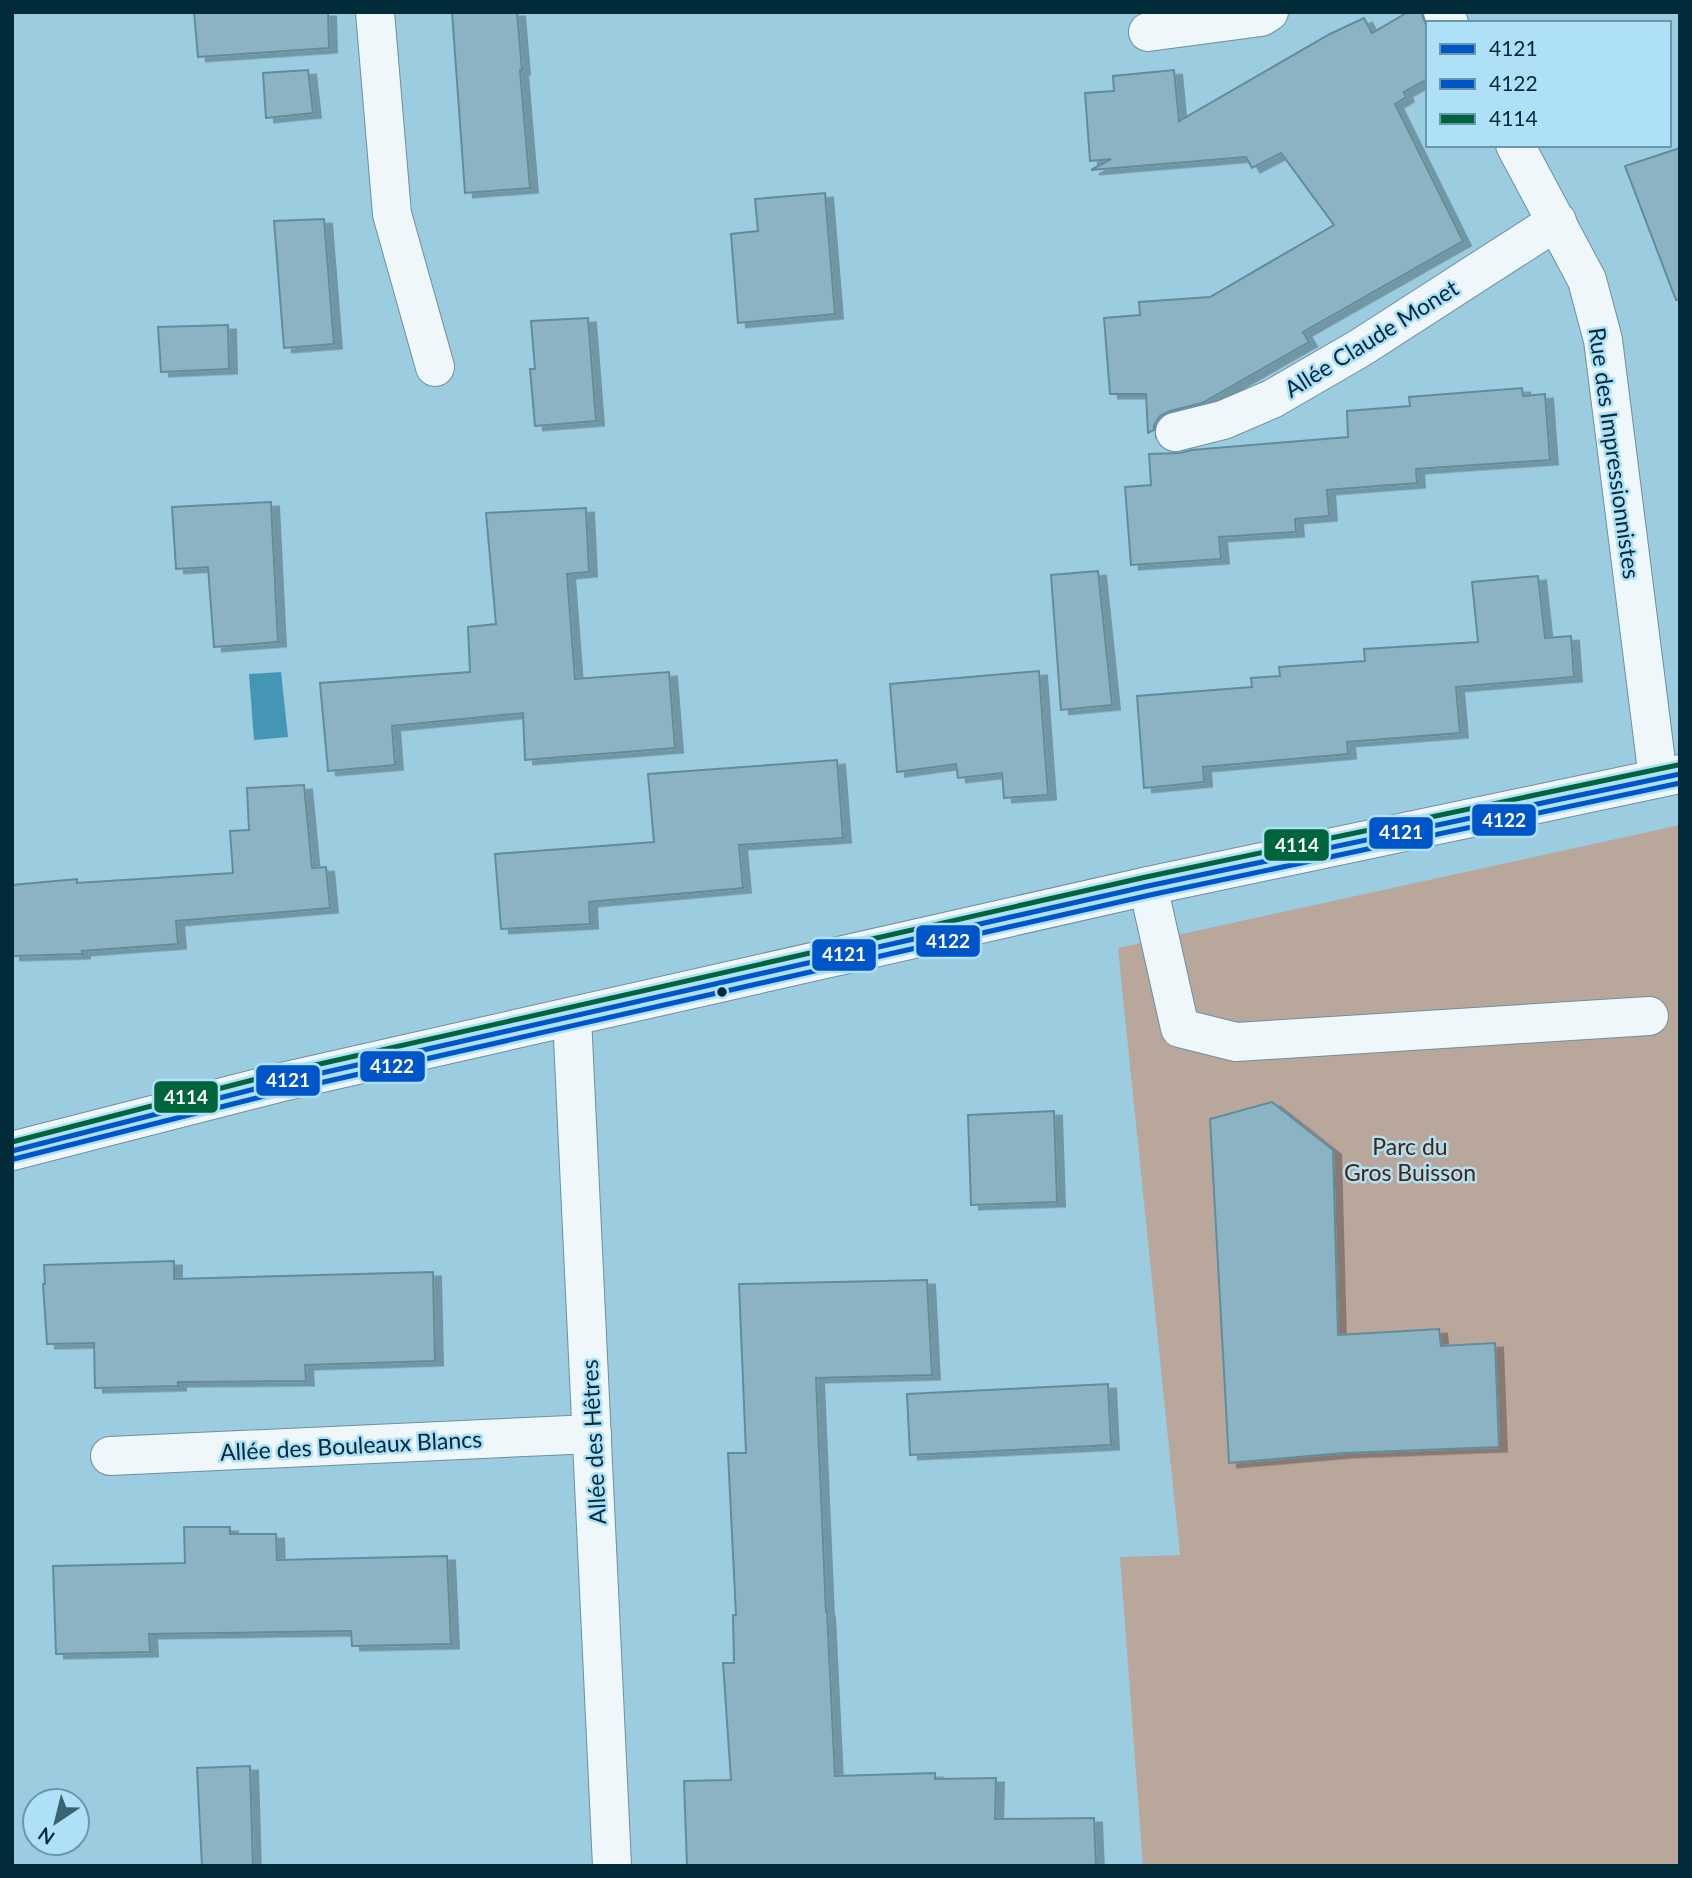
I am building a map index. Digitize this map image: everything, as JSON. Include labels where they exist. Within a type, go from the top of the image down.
[{"type":"street","points":[[375,12],[392,214],[435,367]]},
{"type":"street","points":[[1148,32],[1261,17],[1269,12]]},
{"type":"street","name":"Rue des Impressionnistes","points":[[1517,147],[1587,280],[1603,340],[1669,776]]},
{"type":"street","name":"Allée Claude Monet","points":[[1175,432],[1223,420],[1272,399],[1360,348],[1557,221]]},
{"type":"street","points":[[12,1151],[282,1082],[1148,886],[1669,776]]},
{"type":"street","points":[[1148,886],[1181,1028],[1236,1042],[1649,1016]]},
{"type":"street","name":"Allée des Hêtres","points":[[572,1017],[612,1866]]},
{"type":"street","name":"Allée des Bouleaux Blancs","points":[[110,1456],[592,1434]]},
{"type":"green space","name":"Parc du Gros Buisson","points":[[1680,825],[1680,1866],[1143,1866],[1120,1557],[1180,1555],[1118,948]]},
{"type":"water","points":[[281,672],[288,737],[254,740],[249,674]]},
{"type":"building","points":[[194,12],[328,12],[329,48],[198,57]]},
{"type":"building","points":[[452,12],[517,12],[530,188],[465,193]]},
{"type":"building","points":[[1408,12],[1421,12],[1426,25],[1426,80],[1404,92],[1406,97],[1395,104],[1463,241],[1303,332],[1309,342],[1202,403],[1160,416],[1154,430],[1148,433],[1146,394],[1110,394],[1104,318],[1140,315],[1139,302],[1210,297],[1334,225],[1281,153],[1252,168],[1246,157],[1091,170],[1111,159],[1090,161],[1085,93],[1114,91],[1113,76],[1174,70],[1179,121],[1330,34],[1364,18],[1372,33]]},
{"type":"building","points":[[308,70],[313,113],[266,118],[263,73]]},
{"type":"building","points":[[1680,148],[1680,299],[1676,300],[1625,166]]},
{"type":"building","points":[[825,193],[835,314],[738,323],[731,234],[758,231],[755,199]]},
{"type":"building","points":[[324,219],[334,344],[284,348],[274,221]]},
{"type":"building","points":[[588,318],[596,421],[535,426],[530,369],[535,369],[531,321]]},
{"type":"building","points":[[228,325],[229,369],[161,372],[158,327]]},
{"type":"building","points":[[1522,388],[1523,396],[1545,394],[1550,460],[1416,469],[1417,483],[1327,490],[1329,516],[1295,519],[1296,532],[1219,537],[1221,559],[1131,565],[1125,487],[1151,485],[1149,454],[1348,437],[1347,411],[1410,406],[1409,397]]},
{"type":"building","points":[[271,502],[278,642],[214,647],[208,567],[176,569],[172,507]]},
{"type":"building","points":[[586,508],[589,572],[567,574],[575,679],[669,672],[675,748],[525,760],[523,713],[392,726],[395,765],[328,771],[320,683],[470,672],[468,627],[496,624],[486,513]]},
{"type":"building","points":[[1098,571],[1112,705],[1061,710],[1051,575]]},
{"type":"building","points":[[1538,576],[1545,638],[1571,636],[1574,677],[1456,687],[1460,733],[1347,742],[1348,754],[1203,767],[1204,782],[1144,788],[1137,696],[1252,687],[1251,678],[1280,676],[1279,667],[1365,661],[1364,649],[1478,642],[1472,582]]},
{"type":"building","points":[[1039,671],[1048,795],[1004,798],[1002,773],[958,778],[956,764],[897,772],[890,684]]},
{"type":"building","points":[[837,760],[843,838],[739,845],[743,888],[589,902],[590,924],[501,929],[495,854],[654,842],[648,774]]},
{"type":"building","points":[[304,785],[312,868],[326,867],[330,908],[176,921],[178,944],[82,951],[82,954],[12,956],[12,885],[77,879],[77,883],[233,873],[230,831],[249,830],[247,788]]},
{"type":"building","points":[[1272,1102],[1333,1150],[1338,1335],[1439,1329],[1441,1346],[1495,1343],[1499,1447],[1344,1453],[1229,1463],[1210,1119]]},
{"type":"building","points":[[1054,1111],[1057,1202],[971,1205],[968,1115]]},
{"type":"building","points":[[174,1261],[174,1279],[433,1272],[435,1361],[305,1365],[306,1381],[178,1382],[178,1386],[95,1388],[94,1343],[47,1344],[44,1265]]},
{"type":"building","points":[[927,1280],[932,1375],[816,1378],[835,1776],[935,1773],[935,1779],[996,1778],[995,1819],[1094,1818],[1096,1866],[687,1866],[684,1781],[731,1780],[723,1663],[734,1663],[733,1615],[736,1615],[728,1453],[746,1453],[739,1284]]},
{"type":"building","points":[[1108,1384],[1111,1445],[910,1455],[907,1394]]},
{"type":"building","points":[[184,1527],[230,1527],[230,1534],[276,1534],[277,1560],[447,1556],[451,1644],[352,1646],[351,1631],[149,1634],[150,1652],[56,1654],[53,1566],[185,1563]]},
{"type":"building","points":[[250,1766],[253,1866],[202,1866],[197,1768]]},
{"type":"transit line","name":"4114","points":[[12,1142],[280,1073],[1146,877],[1678,765]]},
{"type":"transit line","name":"4121","points":[[12,1151],[282,1082],[1148,886],[1680,774]]},
{"type":"transit line","name":"4122","points":[[14,1159],[284,1091],[1150,895],[1680,783]]}]
